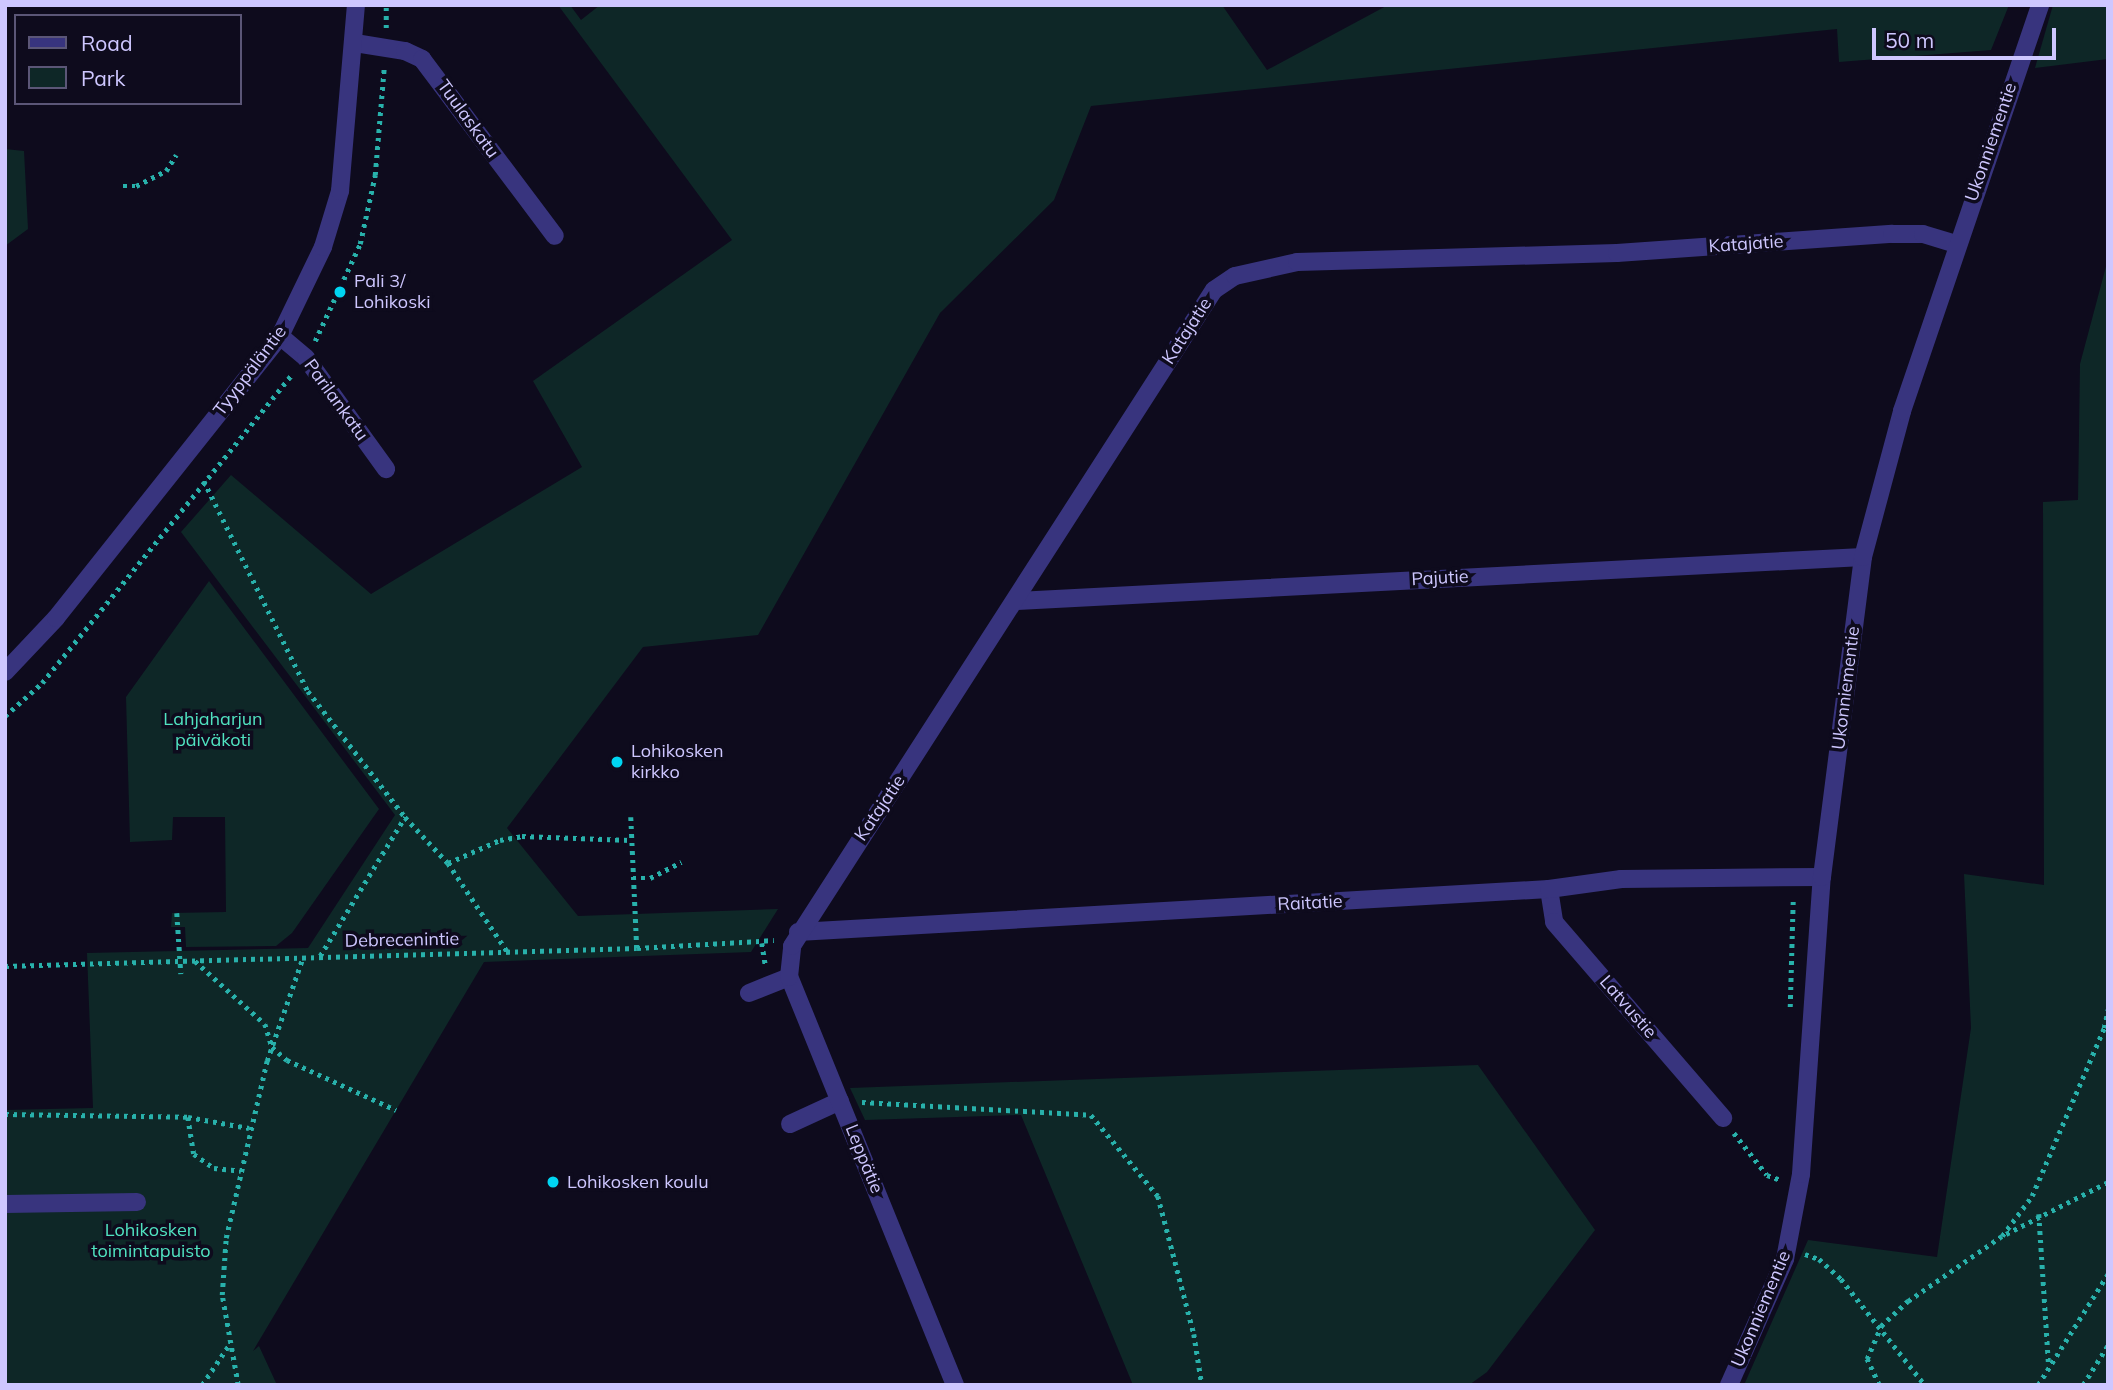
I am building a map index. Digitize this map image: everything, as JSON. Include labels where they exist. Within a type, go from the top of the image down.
[{"type":"street","name":"Tyyppäläntie","points":[[5,673],[56,618],[280,336],[323,247],[340,191],[355,43],[356,5]]},
{"type":"street","name":"Ukonniementie","points":[[1729,1385],[1788,1248],[1801,1174],[1822,877],[1863,557],[1899,422],[1955,244],[2040,5]]},
{"type":"street","name":"Tuulaskatu","points":[[355,43],[405,51],[422,59],[555,236]]},
{"type":"street","name":"Katajatie","points":[[798,932],[1017,601],[1213,290],[1235,275],[1297,262],[1617,253],[1892,234],[1923,234],[1955,244]]},
{"type":"street","name":"Parilankatu","points":[[280,336],[306,358],[386,469]]},
{"type":"street","name":"Pajutie","points":[[1017,601],[1863,557]]},
{"type":"street","name":"Raitatie","points":[[798,932],[1549,889],[1696,876],[1822,877]]},
{"type":"street","name":"Latvustie","points":[[1549,889],[1555,922],[1723,1118]]},
{"type":"street","points":[[749,993],[789,977],[798,932]]},
{"type":"street","name":"Leppätie","points":[[789,977],[955,1385]]},
{"type":"street","points":[[790,1124],[840,1101]]},
{"type":"street","points":[[5,1204],[137,1202]]},
{"type":"path","points":[[123,186],[136,186],[166,171],[176,155]]},
{"type":"path","points":[[204,481],[308,691],[405,817],[448,863],[507,952]]},
{"type":"path","points":[[320,956],[405,817]]},
{"type":"path","points":[[631,817],[630,840],[638,948]]},
{"type":"path","points":[[448,863],[500,840],[522,836],[630,840]]},
{"type":"path","points":[[633,878],[650,878],[681,862]]},
{"type":"path","points":[[177,913],[181,974]]},
{"type":"path","name":"Debrecenintie","points":[[5,966],[762,943],[798,932]]},
{"type":"path","points":[[238,1385],[222,1295],[226,1238],[249,1128],[272,1047],[303,957]]},
{"type":"path","points":[[194,961],[265,1024],[272,1047],[287,1060],[396,1110]]},
{"type":"path","points":[[2002,1236],[2032,1196],[2099,1040],[2108,1010]]},
{"type":"path","points":[[2099,1040],[2108,1036]]},
{"type":"path","points":[[840,1101],[1090,1115],[1158,1196],[1194,1334],[1202,1385]]},
{"type":"path","points":[[5,1114],[188,1117],[249,1128]]},
{"type":"path","points":[[188,1117],[194,1154],[214,1168],[241,1171]]},
{"type":"path","points":[[1723,1118],[1767,1175],[1783,1181]]},
{"type":"path","points":[[1879,1385],[1867,1359],[1881,1326],[1908,1301],[2002,1236],[2039,1214],[2108,1182]]},
{"type":"path","points":[[2039,1214],[2049,1367]]},
{"type":"path","points":[[1788,1248],[1819,1259],[1881,1326],[1925,1385]]},
{"type":"path","points":[[2038,1385],[2108,1274]]},
{"type":"path","points":[[202,1385],[229,1344]]},
{"type":"path","points":[[2083,1385],[2108,1345]]},
{"type":"green space","name":"Lohikosken toimintapuisto","points":[[558,5],[570,5],[581,20],[600,5],[1222,5],[1267,70],[1388,5],[2009,5],[1991,50],[1839,62],[1837,29],[1091,106],[1054,200],[940,313],[758,635],[643,647],[507,828],[578,916],[778,909],[751,952],[484,962],[253,1351],[259,1346],[277,1385],[5,1385],[5,1110],[93,1108],[87,953],[308,948],[395,815],[181,532],[231,475],[371,594],[582,467],[533,381],[732,240]]},
{"type":"green space","points":[[2053,5],[2108,5],[2108,59],[2035,68]]},
{"type":"green space","points":[[5,149],[24,151],[28,229],[5,246]]},
{"type":"green space","points":[[2108,259],[2108,1385],[1744,1385],[1808,1240],[1937,1257],[1971,1028],[1964,874],[2044,885],[2043,502],[2078,500],[2080,364]]},
{"type":"green space","name":"Lahjaharjun päiväkoti","points":[[209,581],[379,809],[292,933],[276,946],[186,947],[185,927],[171,927],[172,913],[226,912],[225,817],[173,817],[172,840],[130,842],[126,697]]},
{"type":"green space","points":[[1478,1065],[1595,1230],[1487,1372],[1469,1385],[1133,1385],[1021,1115],[865,1120],[850,1088]]},
{"type":"place","name":"Pali 3/ Lohikoski","points":[[340,292]]},
{"type":"place","name":"Lohikosken kirkko","points":[[617,762]]},
{"type":"place","name":"Lohikosken koulu","points":[[553,1182]]}]
